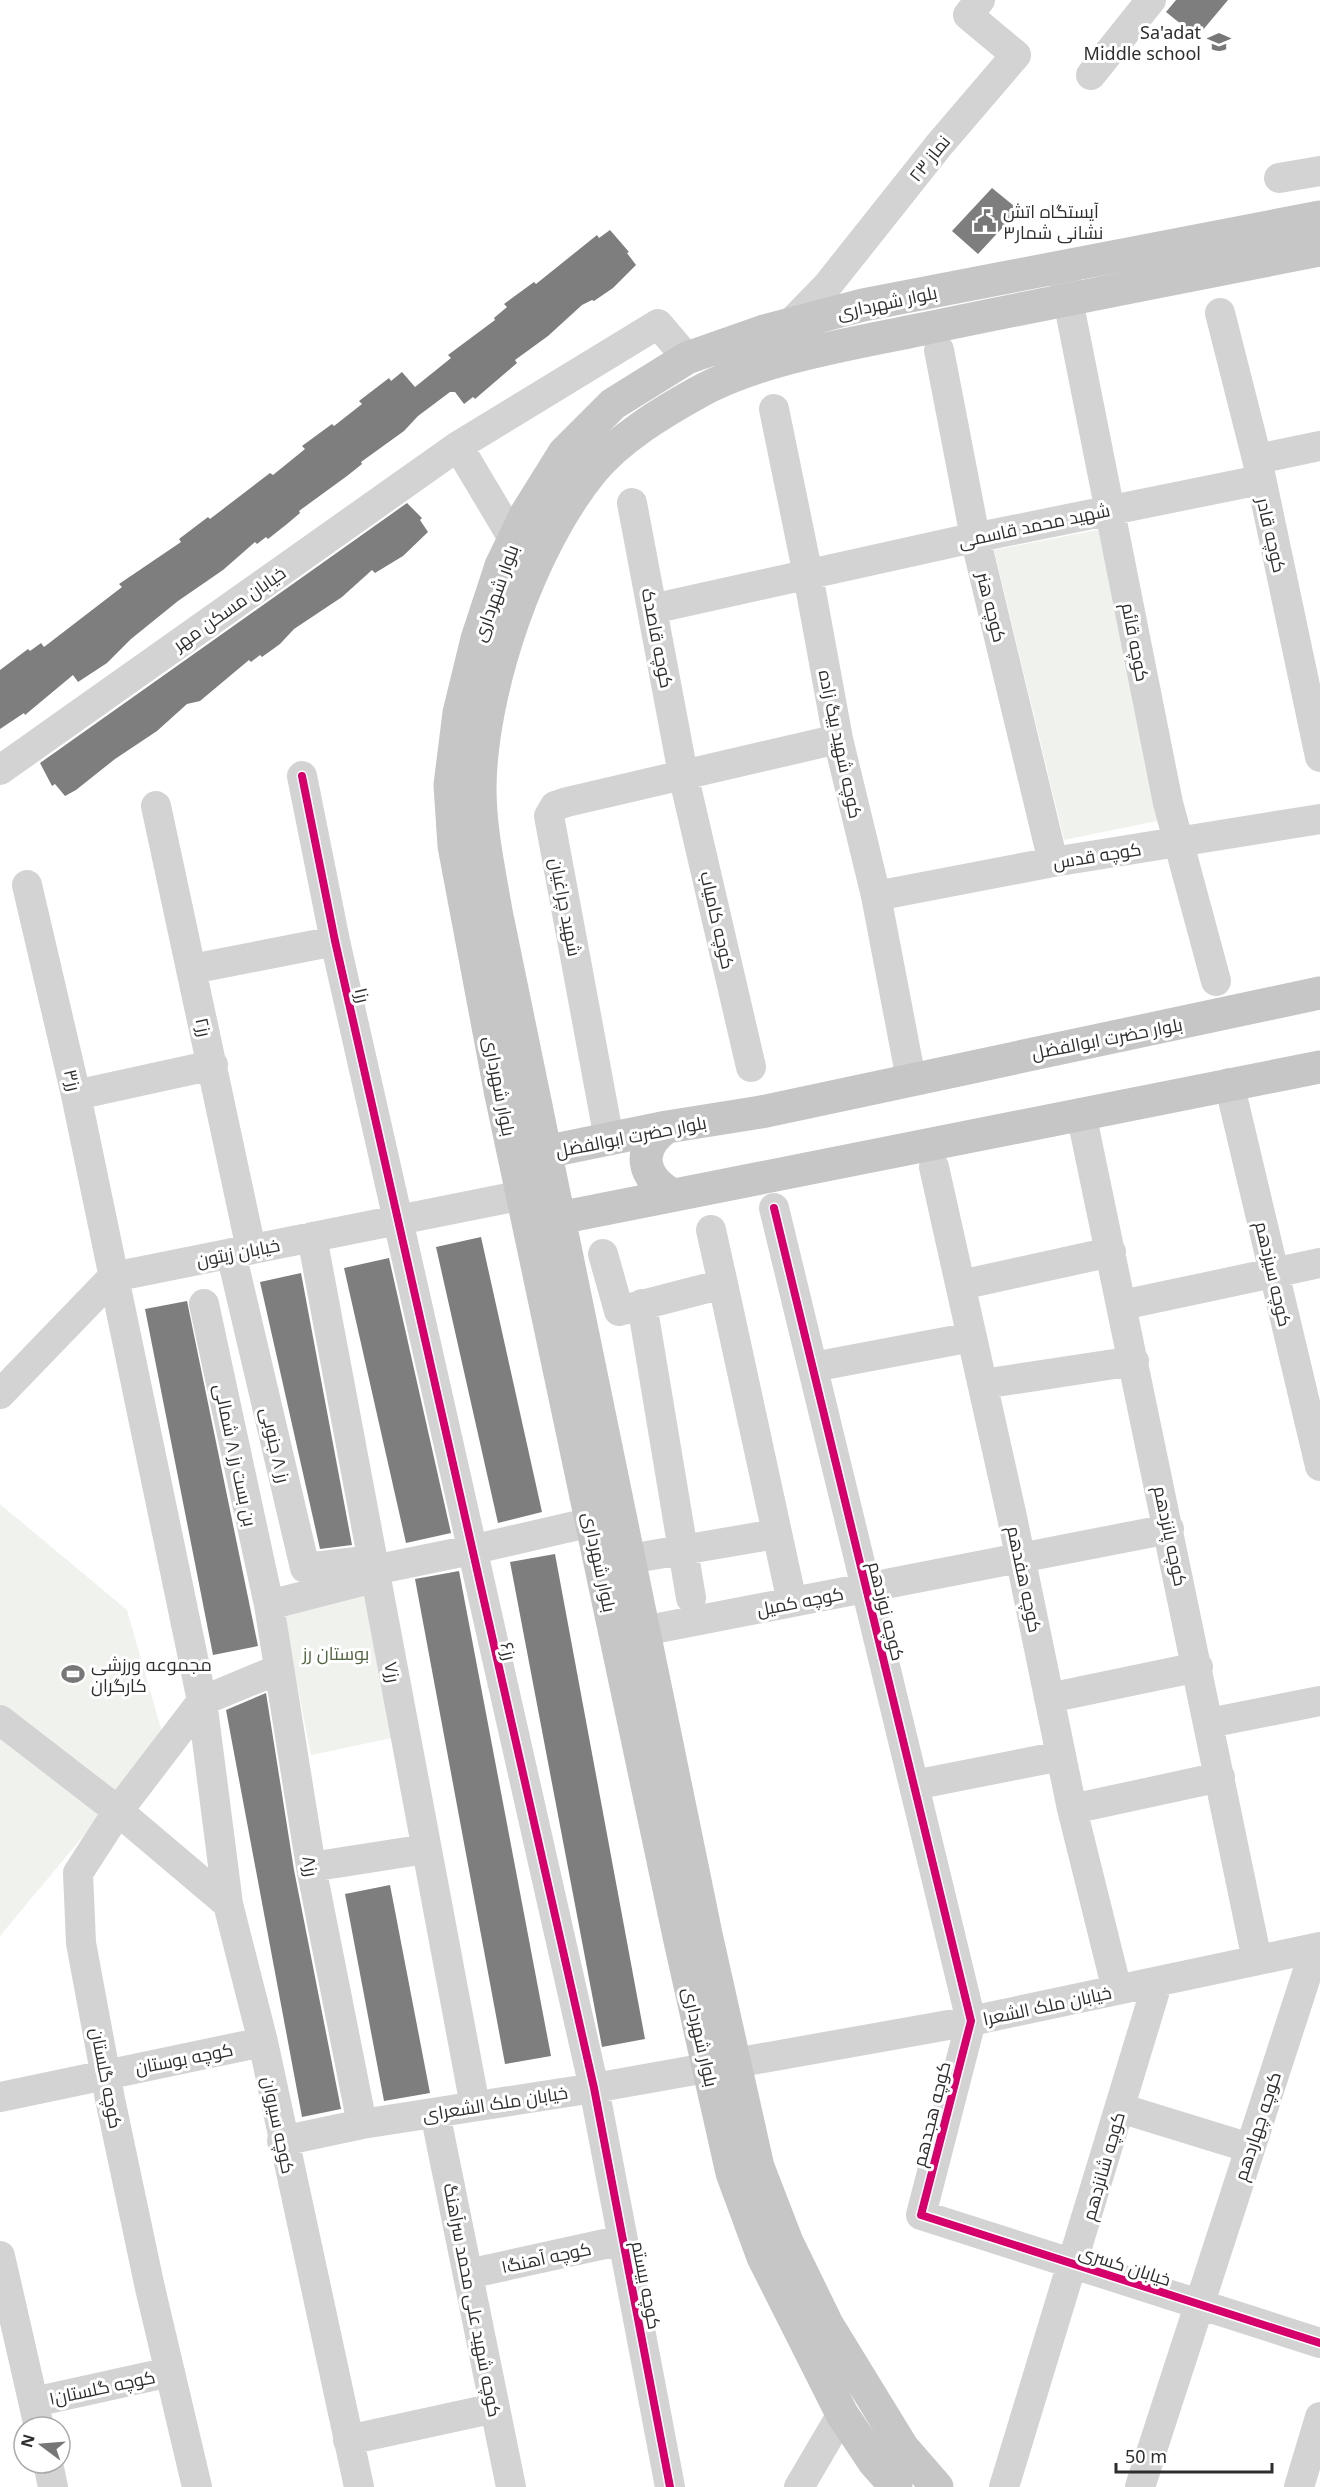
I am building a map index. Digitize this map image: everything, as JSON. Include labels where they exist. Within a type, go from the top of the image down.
[{"type":"main road","name":"بلوار شهرداری","points":[[937,2487],[903,2448],[827,2324],[787,2242],[722,2065],[592,1522],[523,1195],[454,846],[450,785],[459,713],[477,639],[501,566],[526,514],[564,453],[613,404],[687,357],[790,324],[863,305],[1320,217]]},
{"type":"main road","name":"بلوار شهرداری","points":[[896,2487],[874,2462],[842,2414],[763,2257],[732,2173],[706,1934],[558,1218],[483,838],[480,786],[488,716],[505,646],[531,574],[558,521],[594,469],[639,429],[700,391],[770,364],[870,340],[1320,250]]},
{"type":"main road","name":"بلوار حضرت ابوالفضل","points":[[523,1195],[545,1152],[667,1127],[761,1112],[1320,993]]},
{"type":"main road","points":[[523,1195],[558,1218],[1229,1083],[1320,1067]]},
{"type":"main road","points":[[667,1127],[655,1135],[650,1144],[646,1165],[654,1182],[673,1195]]},
{"type":"street","name":"نماز ۲۳","points":[[790,324],[827,286],[939,145],[1016,55],[968,15],[980,0]]},
{"type":"street","points":[[1091,75],[1151,0]]},
{"type":"street","points":[[1279,178],[1320,171]]},
{"type":"street","name":"کوچه قائم","points":[[1062,267],[1168,803],[1216,981]]},
{"type":"street","name":"کوچه قادر","points":[[1220,313],[1258,469],[1308,636],[1320,757]]},
{"type":"street","name":"خیابان مسکن مهر","points":[[0,770],[458,446],[658,324],[687,357]]},
{"type":"street","name":"کوچه هنر","points":[[939,350],[975,537],[1053,862]]},
{"type":"street","name":"کوچه شهید بیگ زاده","points":[[774,409],[838,739],[876,896],[910,1079]]},
{"type":"street","points":[[458,446],[514,540]]},
{"type":"street","name":"شهید محمد قاسمی","points":[[652,609],[1110,508],[1258,469],[1320,446]]},
{"type":"street","name":"کوچه قاصدک","points":[[632,503],[683,774]]},
{"type":"street","points":[[683,774],[838,739]]},
{"type":"street","name":"کوچه کامیاب","points":[[683,774],[751,1067]]},
{"type":"street","name":"شهید چراغیان","points":[[609,1139],[549,816],[555,806],[567,802],[683,774]]},
{"type":"street","name":"رز۱","points":[[302,776],[335,941],[398,1220]]},
{"type":"street","name":"رز۲","points":[[156,806],[213,1065],[241,1251]]},
{"type":"street","name":"کوچه قدس","points":[[876,896],[1053,862],[1320,819]]},
{"type":"street","name":"رز۳","points":[[27,885],[76,1095],[202,1701]]},
{"type":"street","points":[[192,969],[335,941]]},
{"type":"street","points":[[76,1095],[213,1065]]},
{"type":"street","name":"کوچه سیزدهم","points":[[1229,1083],[1320,1466]]},
{"type":"street","name":"کوچه پانزدهم","points":[[1081,1113],[1170,1529],[1257,1960]]},
{"type":"street","name":"کوچه هفدهم","points":[[934,1167],[1021,1558],[1072,1809],[1117,1990]]},
{"type":"street","name":"خیابان زیتون","points":[[113,1277],[523,1195]]},
{"type":"street","name":"کوچه نوزدهم","points":[[774,1208],[971,2021]]},
{"type":"street","name":"رز۶","points":[[398,1220],[594,2088]]},
{"type":"street","points":[[711,1230],[792,1602]]},
{"type":"street","name":"رز۷","points":[[312,1237],[475,2106]]},
{"type":"street","name":"رز ۸ جنوبی","points":[[241,1251],[305,1568],[356,1562],[374,1570]]},
{"type":"street","points":[[961,1285],[1111,1252]]},
{"type":"street","points":[[603,1254],[619,1311],[723,1284]]},
{"type":"street","points":[[1122,1305],[1320,1263]]},
{"type":"street","points":[[0,1394],[113,1277]]},
{"type":"street","name":"بن بست رز ۸ شمالی","points":[[204,1304],[269,1605]]},
{"type":"street","points":[[642,1305],[691,1598]]},
{"type":"street","points":[[813,1367],[972,1337]]},
{"type":"street","points":[[982,1384],[1134,1361]]},
{"type":"street","points":[[269,1605],[358,1582],[374,1570],[471,1551],[592,1522]]},
{"type":"street","name":"کوچه کمیل","points":[[644,1631],[1170,1529]]},
{"type":"street","points":[[629,1559],[776,1534]]},
{"type":"street","name":"رز۸","points":[[269,1605],[311,1867],[362,2124]]},
{"type":"street","points":[[1049,1698],[1198,1667]]},
{"type":"street","points":[[202,1701],[279,1669]]},
{"type":"street","name":"کوچه گلستان","points":[[197,2487],[106,2074],[81,1943],[78,1873],[118,1811],[202,1701]]},
{"type":"street","name":"کوچه سیروان","points":[[202,1701],[228,1904],[263,2042],[282,2141],[359,2487]]},
{"type":"street","points":[[1209,1723],[1320,1701]]},
{"type":"street","points":[[0,1720],[118,1811],[228,1904]]},
{"type":"street","points":[[914,1785],[1061,1756]]},
{"type":"street","points":[[1072,1809],[1220,1777]]},
{"type":"street","points":[[311,1867],[426,1849]]},
{"type":"street","name":"خیابان ملک الشعرا","points":[[722,2065],[971,2021],[1318,1948]]},
{"type":"street","name":"کوچه چهاردهم","points":[[1140,2487],[1250,2148],[1318,1948]]},
{"type":"street","name":"کوچه شانزدهم","points":[[1004,2487],[1074,2264],[1158,1982]]},
{"type":"street","name":"کوچه هجدهم","points":[[921,2215],[971,2021]]},
{"type":"street","name":"کوچه بوستان","points":[[0,2097],[263,2042]]},
{"type":"street","name":"خیابان ملک الشعرای","points":[[282,2141],[362,2124],[594,2088],[722,2065]]},
{"type":"street","name":"کوچه بیستم","points":[[594,2088],[670,2487]]},
{"type":"street","points":[[1120,2109],[1250,2148]]},
{"type":"street","name":"کوچه شهید علی محمد سرآهنگ","points":[[435,2112],[511,2487]]},
{"type":"street","name":"خیابان کسری","points":[[921,2215],[1320,2343]]},
{"type":"street","name":"کوچه آهنگ۱","points":[[468,2274],[623,2240]]},
{"type":"street","points":[[0,2256],[36,2414]]},
{"type":"street","name":"کوچه گلستان۱","points":[[36,2414],[170,2372]]},
{"type":"street","points":[[348,2439],[495,2408]]},
{"type":"street","points":[[794,2486],[842,2414]]},
{"type":"street","points":[[1299,2487],[1320,2417]]},
{"type":"green space","points":[[1102,529],[1162,820],[1064,840],[994,550]]},
{"type":"green space","name":"مجموعه ورزشی کارگران","points":[[0,1504],[127,1610],[164,1739],[0,1936]]},
{"type":"green space","name":"بوستان رز","points":[[371,1594],[397,1737],[311,1755],[283,1614]]},
{"type":"building","points":[[1176,0],[1228,0],[1197,37],[1166,12]]},
{"type":"building","name":"آیستگاه اتش نشانی شمار۳","points":[[992,188],[1019,210],[978,254],[952,231]]},
{"type":"building","points":[[610,230],[629,252],[627,253],[636,265],[613,288],[594,301],[582,305],[548,336],[515,360],[517,363],[475,399],[473,397],[464,404],[455,392],[450,392],[418,416],[404,431],[361,462],[362,464],[347,476],[299,511],[300,513],[268,539],[266,537],[257,544],[255,542],[223,570],[178,601],[131,639],[107,663],[78,682],[73,675],[25,715],[24,713],[0,729],[0,670],[28,649],[30,651],[41,643],[44,647],[122,587],[119,584],[181,542],[179,539],[208,517],[210,519],[270,473],[273,475],[305,449],[302,446],[332,424],[334,426],[362,404],[359,401],[389,378],[391,381],[402,372],[415,387],[451,358],[448,355],[495,320],[494,318],[507,307],[504,304],[534,282],[536,284],[597,235],[599,238]]},
{"type":"building","points":[[407,503],[422,518],[420,520],[428,532],[403,556],[375,573],[372,570],[342,597],[294,629],[280,644],[262,657],[260,655],[251,662],[249,660],[200,701],[187,704],[157,731],[115,759],[76,790],[65,796],[55,784],[52,786],[40,763]]},
{"type":"building","points":[[481,1237],[542,1512],[498,1523],[436,1247]]},
{"type":"building","points":[[389,1258],[451,1533],[406,1543],[344,1268]]},
{"type":"building","points":[[301,1273],[352,1545],[320,1549],[260,1282]]},
{"type":"building","points":[[187,1301],[258,1646],[213,1655],[145,1309]]},
{"type":"building","points":[[555,1554],[645,2039],[602,2047],[510,1562]]},
{"type":"building","points":[[459,1571],[551,2056],[505,2064],[415,1579]]},
{"type":"building","points":[[266,1693],[294,1870],[341,2109],[302,2117],[226,1710]]},
{"type":"building","points":[[390,1885],[430,2093],[384,2101],[345,1894]]},
{"type":"cycle path","points":[[302,776],[335,941],[594,2088],[670,2487]]},
{"type":"cycle path","points":[[774,1208],[971,2021],[921,2215],[1320,2343]]},
{"type":"place","name":"Sa'adat Middle school","points":[[1219,42]]},
{"type":"place","name":"آیستگاه اتش نشانی شمار۳","points":[[985,221]]},
{"type":"place","name":"مجموعه ورزشی کارگران","points":[[73,1674]]}]
